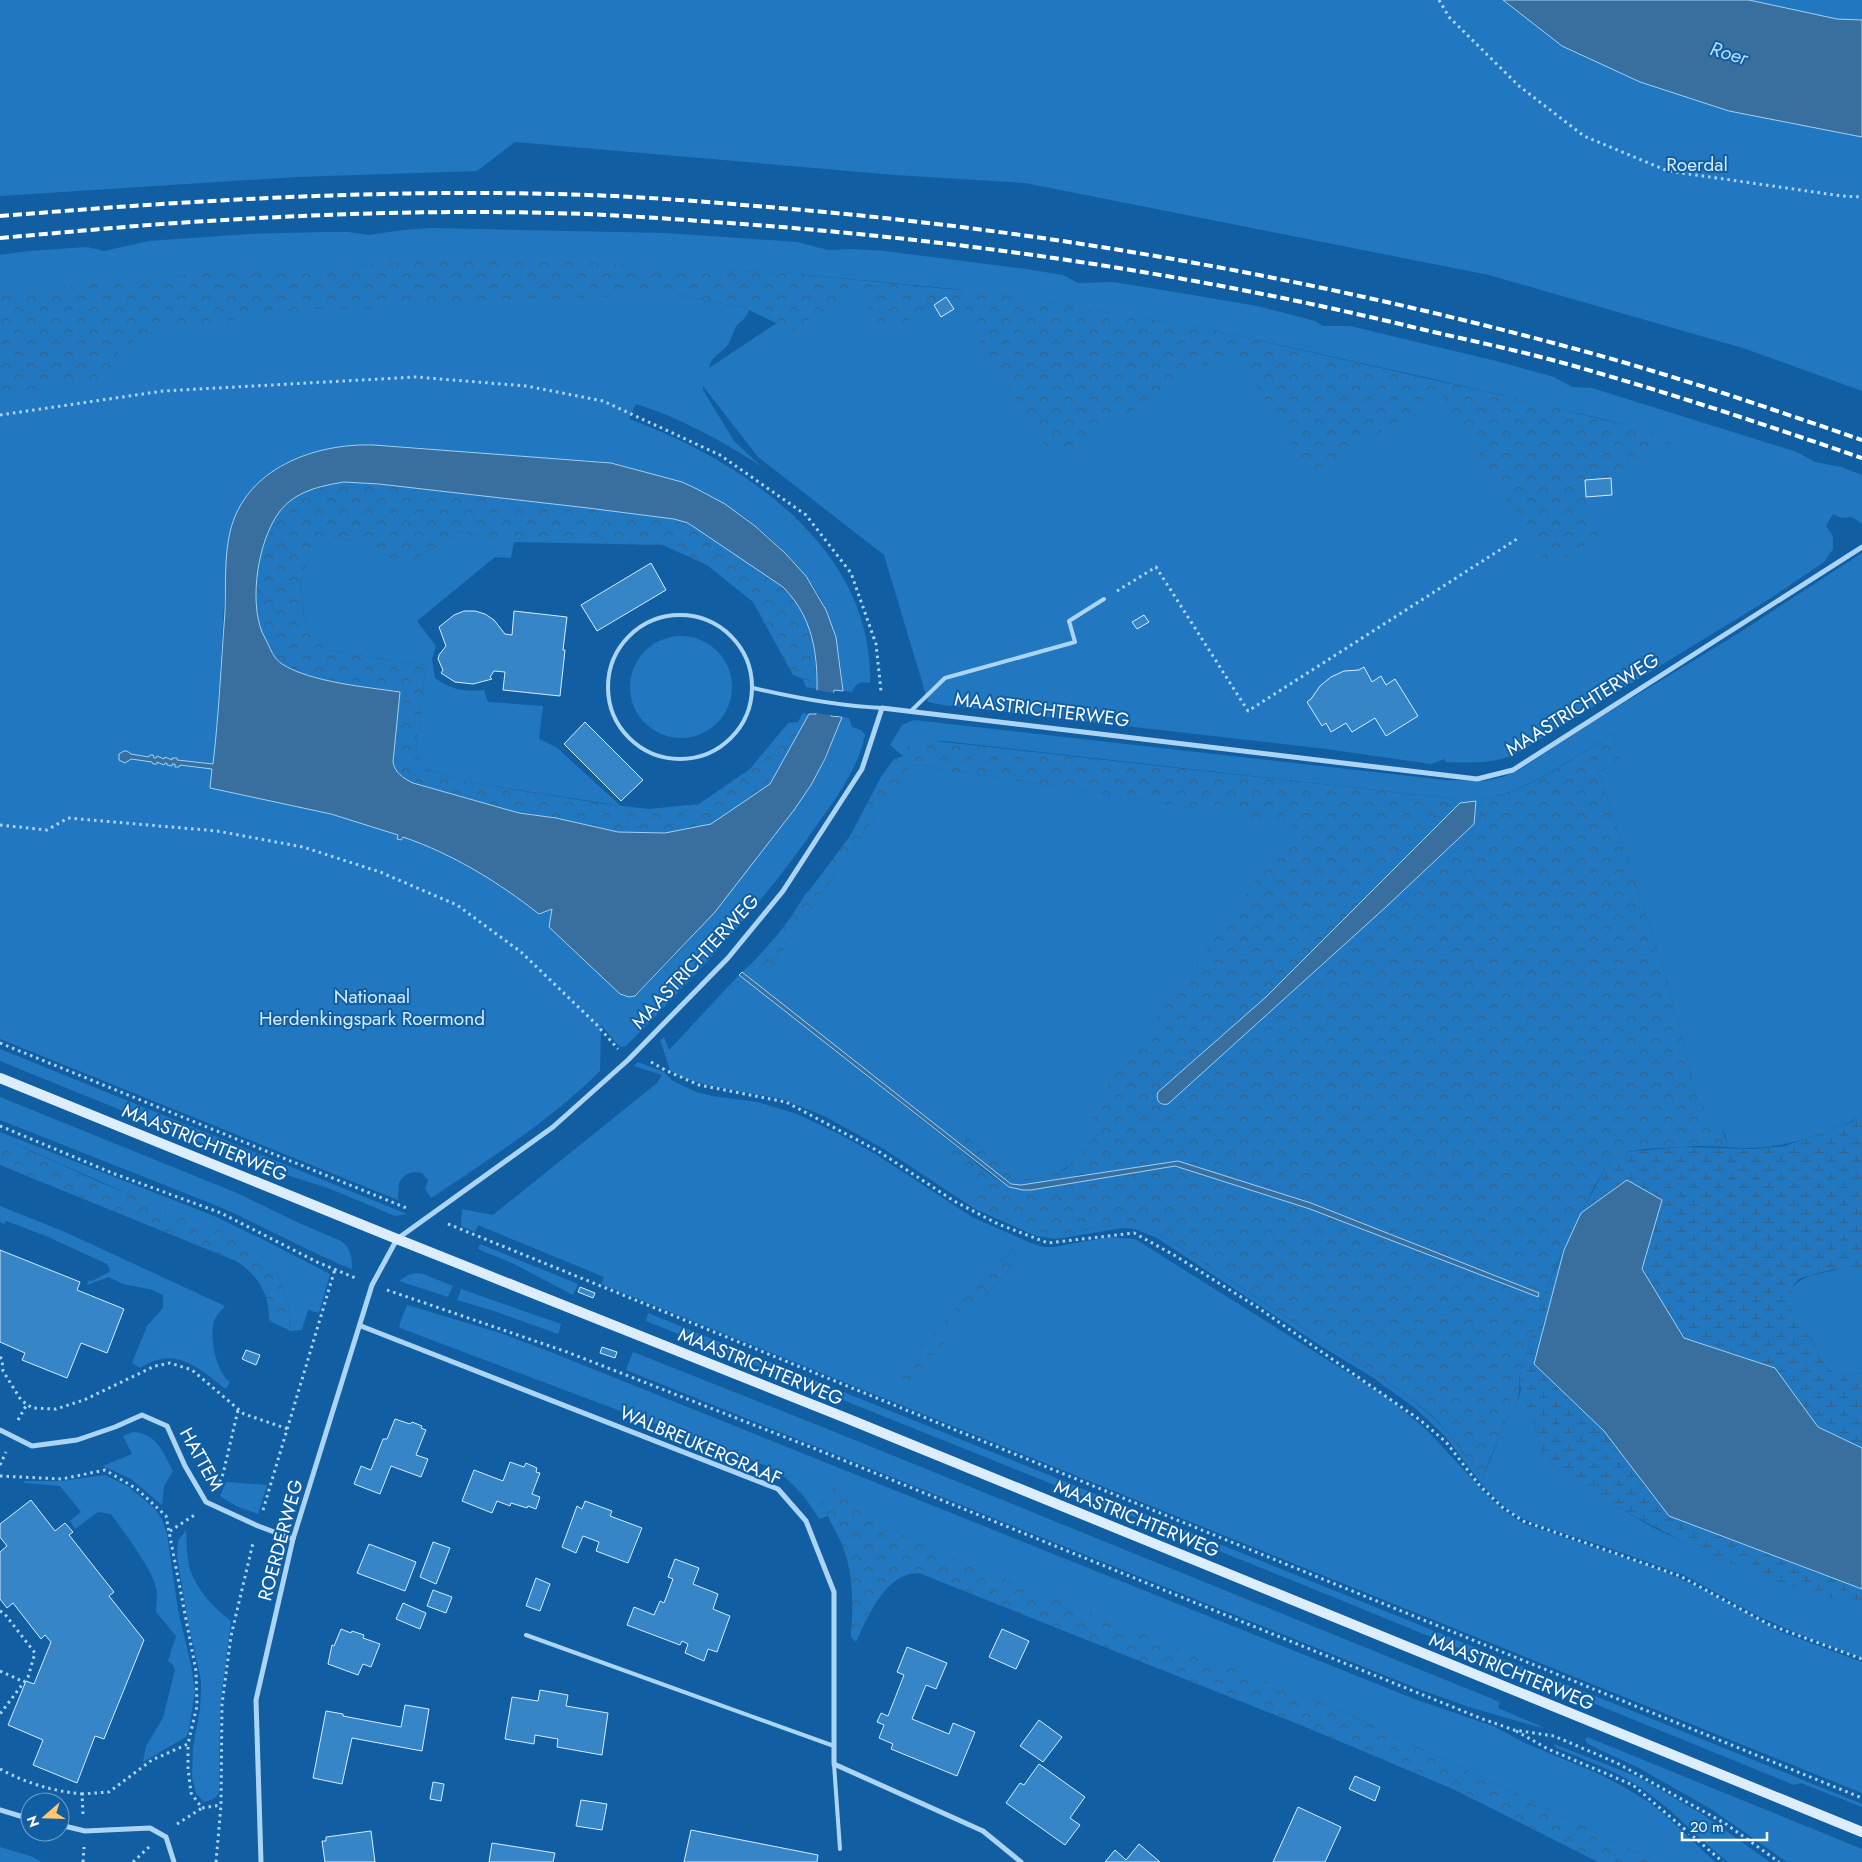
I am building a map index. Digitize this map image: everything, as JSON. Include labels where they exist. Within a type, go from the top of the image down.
[{"type":"main road","name":"MAASTRICHTERWEG","points":[[0,1078],[397,1240],[846,1418],[1862,1832]]},
{"type":"street","name":"MAASTRICHTERWEG","points":[[397,1240],[553,1127],[628,1060],[728,958],[783,891],[862,769],[882,708],[1477,779],[1513,770],[1862,546]]},
{"type":"street","name":"ROERDERWEG","points":[[261,1862],[256,1700],[293,1539],[361,1326],[372,1285],[397,1240]]},
{"type":"street","name":"WALBREUKERGRAAF","points":[[361,1326],[778,1489],[806,1521],[834,1592],[834,1764]]},
{"type":"street","name":"HATTEM","points":[[0,1430],[32,1446],[76,1440],[115,1427],[142,1415],[167,1426],[185,1466],[206,1502],[258,1526],[293,1539]]},
{"type":"street","points":[[834,1764],[983,1831],[1021,1862]]},
{"type":"street","points":[[0,1810],[20,1816]]},
{"type":"street","points":[[70,1828],[84,1831],[150,1828],[166,1837],[174,1862]]},
{"type":"lane","points":[[911,711],[945,678],[1075,642],[1069,621],[1104,599]]},
{"type":"lane","points":[[680,614],[703,618],[723,629],[739,645],[750,665],[753,688],[748,713],[736,735],[716,751],[693,760],[668,760],[644,751],[624,734],[612,713],[607,688],[610,665],[621,644],[637,628],[658,618],[680,614]]},
{"type":"lane","points":[[753,688],[803,699],[882,708]]},
{"type":"lane","points":[[526,1635],[834,1746]]},
{"type":"lane","name":"WALBREUKERGRAAF","points":[[834,1764],[840,1849]]},
{"type":"path","points":[[1439,0],[1449,17],[1519,86],[1584,136],[1668,171],[1862,197]]},
{"type":"path","points":[[0,415],[162,391],[416,377],[526,386],[603,401],[720,455],[806,515],[852,573],[876,644],[882,708]]},
{"type":"path","points":[[1104,599],[1156,567],[1248,711],[1517,539]]},
{"type":"path","points":[[0,825],[47,830],[68,818],[217,831],[303,847],[380,872],[456,905],[521,952],[596,1024],[628,1060],[648,1060],[698,1085],[786,1102],[878,1151],[954,1201],[998,1224],[1048,1243],[1134,1233],[1174,1255],[1257,1307],[1420,1420],[1446,1442],[1480,1486],[1502,1507],[1522,1521],[1680,1576],[1770,1625],[1862,1659]]},
{"type":"path","points":[[0,1043],[1862,1798]]},
{"type":"path","points":[[0,1126],[115,1174],[221,1213],[372,1285],[568,1352],[836,1458],[1471,1715],[1514,1730],[1548,1749],[1633,1786],[1723,1862]]},
{"type":"path","points":[[216,1862],[222,1805],[222,1704],[231,1636],[248,1560],[335,1269]]},
{"type":"path","points":[[0,1357],[2,1359],[3,1371],[12,1386],[21,1400],[32,1408],[56,1409],[84,1400],[155,1366],[170,1363],[192,1370],[244,1414],[284,1426],[288,1429]]},
{"type":"path","points":[[0,1476],[62,1479],[105,1470],[137,1489],[166,1516],[196,1671],[197,1706],[188,1744],[191,1793],[202,1808],[222,1805]]},
{"type":"path","points":[[0,1611],[4,1613],[35,1653],[28,1677],[0,1714]]},
{"type":"path","points":[[0,1671],[24,1682]]},
{"type":"path","points":[[1514,1730],[1554,1736],[1617,1763],[1726,1824],[1779,1862]]},
{"type":"path","points":[[0,1769],[31,1784],[63,1792],[82,1794],[109,1792],[152,1760],[188,1744]]},
{"type":"path","points":[[82,1794],[84,1831]]},
{"type":"green space","name":"Roerdal","points":[[0,0],[1862,0],[1862,391],[1746,349],[1489,275],[1025,183],[895,175],[515,142],[477,171],[297,177],[0,196]]},
{"type":"green space","name":"Nationaal Herdenkingspark Roermond","points":[[431,228],[666,233],[797,242],[828,250],[884,251],[1026,269],[1063,275],[1078,283],[1113,282],[1257,306],[1315,321],[1323,326],[1350,326],[1496,361],[1554,377],[1572,387],[1592,388],[1797,452],[1815,462],[1841,467],[1862,475],[1862,524],[1852,517],[1842,518],[1833,514],[1826,526],[1833,536],[1833,549],[1824,562],[1771,598],[1516,754],[1490,761],[1473,763],[1445,762],[1445,759],[1431,764],[1326,749],[928,702],[884,555],[758,457],[703,386],[703,390],[734,441],[761,466],[701,431],[653,410],[636,404],[629,419],[672,437],[715,459],[756,485],[793,516],[825,551],[850,591],[865,635],[870,683],[859,683],[852,692],[843,691],[839,652],[833,627],[817,592],[792,559],[776,543],[739,514],[720,501],[683,483],[622,465],[598,461],[397,446],[350,446],[327,449],[305,455],[283,465],[270,473],[251,491],[238,511],[230,536],[227,551],[216,745],[210,788],[331,814],[399,835],[401,840],[403,836],[457,860],[491,880],[539,914],[553,909],[550,927],[623,996],[632,997],[638,994],[684,946],[750,867],[811,785],[826,759],[842,717],[849,718],[852,727],[861,730],[865,735],[853,770],[840,792],[775,882],[728,939],[626,1046],[621,1047],[618,1045],[601,1025],[600,1071],[581,1089],[518,1139],[431,1198],[425,1189],[428,1180],[422,1173],[412,1172],[406,1175],[399,1183],[398,1200],[0,1039],[0,255],[87,247],[104,251],[149,241],[249,234],[348,232],[369,235]],"holes":[[[660,267],[797,274],[965,290],[834,285],[709,368],[713,358],[728,345],[735,328],[746,317],[749,310],[746,307],[677,295],[657,295]],[[991,293],[1212,330],[1628,425]]]},
{"type":"green space","points":[[493,258],[797,274],[998,294],[1212,330],[1549,406],[1677,439],[1625,464],[1626,478],[1631,489],[1619,478],[1585,480],[1589,526],[1613,524],[1617,527],[1549,567],[1442,395],[1319,470],[1303,462],[1232,349],[1074,447],[1047,448],[950,294],[884,335],[858,290],[793,331],[746,307],[677,295],[485,301],[353,310],[331,308],[177,327],[118,348],[118,373],[78,383],[12,392],[0,399],[0,293],[259,269]]},
{"type":"green space","points":[[344,482],[379,484],[588,508],[674,519],[688,523],[783,587],[801,610],[811,634],[818,689],[806,687],[802,678],[793,675],[753,602],[707,565],[663,545],[514,542],[459,532],[406,565],[360,542],[335,538],[309,560],[300,579],[305,621],[325,650],[426,665],[416,750],[418,757],[429,770],[468,782],[604,804],[649,809],[699,804],[750,769],[788,723],[798,722],[803,713],[809,714],[770,784],[711,824],[666,833],[618,832],[556,818],[519,813],[413,783],[403,777],[393,762],[400,692],[338,683],[293,670],[282,664],[274,656],[263,634],[258,618],[256,586],[258,570],[261,553],[272,523],[286,504],[301,494],[326,485]]},
{"type":"green space","points":[[459,532],[514,542],[511,558],[495,557],[417,621],[436,646],[432,659],[435,678],[458,689],[470,691],[484,690],[488,702],[543,706],[539,739],[556,747],[621,806],[468,782],[429,770],[418,757],[416,750],[426,665],[325,650],[305,621],[300,578],[309,560],[335,538],[360,542],[406,565]]},
{"type":"green space","points":[[1862,553],[1862,1114],[1841,1126],[1802,1140],[1779,1145],[1755,1148],[1728,1147],[1725,1134],[1706,1110],[1695,1100],[1697,1098],[1669,987],[1599,772],[1620,761],[1612,734],[1533,782],[1499,796],[1482,800],[1480,820],[1472,834],[1387,914],[1377,915],[1474,824],[1460,803],[1363,900],[1365,889],[1456,799],[943,741],[910,745],[903,756],[890,745],[902,725],[914,720],[1444,780],[1484,781],[1503,777],[1519,770],[1596,720],[1742,631]]},
{"type":"green space","points":[[681,636],[700,640],[717,651],[728,668],[732,687],[728,706],[717,723],[700,734],[681,738],[662,734],[645,723],[634,706],[630,687],[634,668],[645,651],[662,640]]},
{"type":"green space","points":[[1612,734],[1620,761],[1599,772],[1669,987],[1697,1098],[1695,1100],[1711,1115],[1720,1127],[1728,1147],[1697,1146],[1626,1152],[1613,1159],[1606,1167],[1594,1187],[1545,1292],[1519,1378],[1519,1394],[1515,1406],[1505,1423],[1482,1478],[1439,1423],[1406,1395],[1159,1234],[1124,1225],[1054,1235],[1022,1227],[969,1200],[977,1182],[950,1155],[955,1146],[996,1179],[1014,1188],[1023,1190],[1175,1166],[1310,1209],[1539,1293],[1311,1203],[1178,1161],[1021,1185],[1011,1184],[959,1143],[964,1135],[1019,1180],[1026,1180],[1066,1169],[1099,1133],[1093,1118],[1099,1097],[1287,837],[1293,823],[911,764],[765,975],[751,964],[781,930],[806,893],[850,836],[881,777],[894,759],[903,756],[916,739],[1456,799],[1365,889],[1363,900],[1266,997],[1158,1092],[1158,1101],[1168,1104],[1377,915],[1387,914],[1472,834],[1480,820],[1482,800],[1516,790],[1533,782]]},
{"type":"green space","points":[[911,764],[1294,823],[1287,837],[1099,1133],[1075,1160],[1057,1172],[1036,1178],[1018,1180],[964,1135],[959,1143],[742,972],[751,964],[765,975]]},
{"type":"green space","points":[[739,975],[955,1146],[951,1155],[977,1182],[977,1205],[1072,1233],[1123,1224],[1136,1225],[1159,1234],[1406,1395],[1445,1430],[1482,1478],[1521,1390],[1542,1451],[1561,1474],[1654,1528],[1723,1560],[1804,1591],[1862,1604],[1862,1658],[1760,1617],[1684,1575],[1517,1516],[1483,1486],[1445,1436],[1415,1408],[1372,1377],[1321,1346],[1157,1238],[1135,1229],[1123,1228],[1056,1239],[1036,1236],[975,1209],[884,1149],[824,1116],[782,1099],[711,1086],[683,1078],[670,1070],[660,1040],[664,1037],[669,1050]]},
{"type":"green space","points":[[0,1049],[407,1214],[395,1216],[328,1188],[256,1165],[0,1061]]},
{"type":"green space","points":[[638,1062],[664,1072],[673,1081],[696,1092],[757,1102],[797,1114],[877,1155],[972,1217],[1031,1243],[1043,1247],[1054,1247],[1109,1237],[1135,1239],[1385,1396],[1427,1430],[1486,1494],[1503,1510],[1522,1523],[1663,1571],[1706,1591],[1779,1631],[1862,1662],[1862,1793],[601,1284],[604,1277],[478,1225],[475,1232],[461,1226],[462,1209],[493,1215],[657,1083],[662,1075],[634,1066]],"holes":[[[1018,1244],[1012,1266],[972,1310],[892,1376]]]},
{"type":"green space","points":[[0,1097],[237,1193],[341,1241],[347,1247],[350,1254],[352,1269],[220,1207],[0,1120]]},
{"type":"green space","points":[[1862,1114],[1862,1268],[1834,1269],[1801,1278],[1794,1284],[1790,1298],[1796,1319],[1810,1337],[1822,1361],[1828,1368],[1836,1374],[1843,1376],[1862,1373],[1862,1448],[1818,1427],[1775,1368],[1684,1338],[1642,1269],[1627,1181],[1581,1213],[1606,1167],[1613,1159],[1626,1152],[1682,1147],[1753,1149],[1785,1146],[1852,1122]]},
{"type":"green space","points":[[0,1132],[214,1216],[330,1274],[319,1313],[308,1310],[302,1330],[291,1331],[289,1305],[277,1273],[158,1207],[0,1137]]},
{"type":"green space","points":[[0,1137],[104,1184],[226,1233],[277,1273],[289,1305],[291,1331],[269,1321],[265,1294],[251,1272],[244,1266],[236,1261],[0,1165]]},
{"type":"green space","points":[[0,1206],[65,1232],[225,1306],[215,1319],[212,1334],[217,1362],[230,1382],[226,1388],[194,1366],[176,1359],[167,1358],[155,1361],[140,1368],[132,1363],[147,1326],[163,1308],[163,1295],[153,1290],[123,1284],[109,1277],[87,1285],[89,1280],[92,1281],[109,1272],[107,1264],[46,1236],[6,1221],[4,1224],[0,1222]]},
{"type":"green space","points":[[1019,1243],[1012,1266],[910,1384],[891,1376]]},
{"type":"green space","points":[[480,1244],[578,1284],[573,1295],[514,1264],[478,1249]]},
{"type":"green space","points":[[1564,1250],[1534,1365],[1604,1431],[1669,1516],[1862,1589],[1862,1604],[1803,1591],[1709,1554],[1619,1508],[1561,1474],[1542,1451],[1521,1390],[1519,1378],[1545,1292]]},
{"type":"green space","points":[[1852,1267],[1862,1268],[1862,1373],[1842,1376],[1831,1371],[1824,1364],[1812,1340],[1795,1319],[1790,1299],[1793,1287],[1803,1279]]},
{"type":"green space","points":[[416,1273],[453,1286],[448,1297],[399,1281],[408,1275]]},
{"type":"green space","points":[[461,1289],[561,1324],[558,1334],[457,1300]]},
{"type":"green space","points":[[407,1305],[500,1333],[548,1351],[1417,1700],[1493,1726],[1525,1743],[1599,1774],[1649,1802],[1715,1862],[1656,1862],[1348,1714],[960,1562],[889,1527],[822,1503],[828,1516],[819,1519],[797,1489],[769,1467],[400,1328],[399,1326]]},
{"type":"green space","points":[[648,1313],[1862,1804],[1862,1807],[1801,1783],[1794,1785],[1306,1586],[646,1321]]},
{"type":"green space","points":[[633,1352],[1500,1702],[1498,1708],[1545,1728],[1469,1707],[1421,1690],[626,1370]]},
{"type":"green space","points":[[133,1432],[141,1433],[154,1440],[163,1451],[173,1471],[164,1486],[162,1505],[131,1479],[103,1466],[132,1454],[123,1436]]},
{"type":"green space","points":[[105,1475],[129,1487],[154,1508],[162,1519],[167,1534],[178,1610],[195,1691],[189,1730],[186,1737],[143,1762],[146,1746],[163,1718],[175,1670],[168,1661],[176,1636],[156,1612],[157,1592],[151,1574],[111,1514],[98,1512],[75,1529],[70,1521],[81,1512],[60,1486],[24,1483],[24,1481],[62,1481]]},
{"type":"green space","points":[[226,1482],[267,1485],[258,1514],[236,1506],[220,1496]]},
{"type":"green space","points":[[832,1489],[839,1490],[853,1498],[900,1534],[960,1561],[1348,1714],[1656,1862],[1598,1862],[1453,1789],[1308,1728],[919,1573],[907,1575],[897,1580],[888,1588],[873,1608],[856,1642],[851,1637],[852,1591],[847,1558],[822,1501],[824,1494]]},
{"type":"green space","points":[[186,1530],[188,1560],[193,1577],[209,1601],[231,1621],[220,1706],[219,1793],[214,1799],[204,1802],[196,1793],[192,1777],[193,1748],[200,1709],[201,1680],[188,1622],[177,1556],[178,1541]]},
{"type":"green space","points":[[1587,1737],[1862,1849],[1862,1862],[1787,1862],[1711,1809],[1639,1768],[1588,1744],[1585,1740]]},
{"type":"green space","points":[[1554,1744],[1638,1777],[1702,1814],[1770,1862],[1728,1862],[1668,1809],[1637,1785],[1603,1767],[1557,1748]]},
{"type":"green space","points":[[0,1847],[33,1857],[41,1862],[0,1862]]},
{"type":"water","name":"Roer","points":[[1503,0],[1749,0],[1837,19],[1862,20],[1862,137],[1729,111],[1640,82],[1562,46]]},
{"type":"water","points":[[374,445],[611,463],[682,482],[725,504],[755,526],[785,553],[806,576],[826,610],[836,637],[843,691],[834,690],[831,716],[842,717],[825,759],[811,785],[794,810],[715,912],[635,996],[629,997],[620,994],[549,927],[552,909],[539,914],[491,880],[440,852],[403,837],[401,840],[397,839],[398,835],[331,814],[210,788],[212,769],[180,765],[175,767],[175,764],[172,764],[172,766],[167,765],[167,763],[164,765],[157,762],[157,764],[153,764],[152,762],[131,759],[125,763],[119,760],[119,754],[127,751],[131,754],[149,757],[153,755],[154,758],[157,756],[172,760],[172,758],[177,758],[177,760],[213,764],[225,612],[227,552],[230,532],[238,510],[251,491],[267,476],[286,464],[306,455],[351,446]],"holes":[[[344,482],[379,484],[588,508],[674,519],[688,523],[783,587],[795,601],[810,630],[814,646],[817,679],[816,714],[809,714],[770,784],[711,824],[665,833],[618,832],[556,818],[519,813],[409,781],[398,772],[393,762],[400,692],[355,686],[323,679],[307,675],[282,664],[274,656],[262,632],[256,603],[256,587],[261,553],[272,523],[286,504],[301,494],[326,485]]]},
{"type":"water","points":[[1476,801],[1474,824],[1387,906],[1168,1104],[1159,1102],[1157,1098],[1158,1092],[1266,997],[1460,803]]},
{"type":"water","points":[[742,972],[1011,1184],[1021,1185],[1178,1161],[1311,1203],[1539,1293],[1538,1297],[1310,1209],[1175,1166],[1031,1190],[1009,1187],[739,975]]},
{"type":"water","points":[[1627,1180],[1662,1200],[1642,1269],[1684,1338],[1775,1368],[1818,1427],[1862,1448],[1862,1589],[1669,1516],[1604,1431],[1534,1364],[1564,1250],[1581,1213]]},
{"type":"pier","points":[[815,690],[836,693],[834,714],[845,717],[808,712],[814,712]]},
{"type":"building","points":[[946,297],[954,309],[941,317],[934,305]]},
{"type":"building","points":[[1611,478],[1612,495],[1586,497],[1585,480]]},
{"type":"building","points":[[651,563],[666,590],[597,631],[581,605]]},
{"type":"building","points":[[464,611],[475,611],[485,614],[494,620],[505,634],[512,635],[514,611],[567,617],[560,696],[503,690],[505,672],[494,671],[490,677],[492,679],[473,684],[455,682],[441,673],[443,670],[438,659],[446,646],[439,627],[454,615]]},
{"type":"building","points":[[1144,615],[1149,622],[1137,629],[1132,622]]},
{"type":"building","points":[[1364,667],[1372,682],[1381,676],[1386,685],[1395,679],[1418,716],[1386,736],[1375,718],[1352,732],[1346,723],[1331,732],[1326,723],[1322,726],[1307,702],[1320,686],[1331,677],[1344,671],[1359,670]]},
{"type":"building","points":[[585,722],[643,780],[621,801],[564,744]]},
{"type":"building","points":[[0,1250],[80,1282],[77,1290],[124,1309],[107,1353],[81,1343],[67,1378],[22,1360],[25,1353],[0,1342]]},
{"type":"building","points":[[580,1287],[595,1293],[593,1298],[578,1292]]},
{"type":"building","points":[[602,1347],[617,1352],[615,1358],[600,1353]]},
{"type":"building","points":[[246,1350],[260,1355],[256,1365],[242,1359]]},
{"type":"building","points":[[395,1419],[410,1424],[412,1422],[426,1430],[416,1455],[428,1459],[421,1477],[391,1466],[380,1494],[354,1484],[361,1466],[371,1470],[383,1439],[387,1439]]},
{"type":"building","points":[[510,1462],[524,1467],[526,1463],[537,1468],[536,1472],[540,1473],[532,1494],[540,1497],[536,1509],[511,1503],[510,1506],[497,1501],[492,1513],[462,1501],[474,1470],[503,1481]]},
{"type":"building","points":[[31,1500],[55,1531],[65,1523],[73,1532],[69,1535],[114,1592],[109,1596],[144,1640],[104,1739],[95,1736],[77,1783],[33,1765],[43,1740],[8,1725],[26,1681],[34,1684],[51,1642],[45,1635],[41,1639],[13,1603],[7,1608],[0,1599],[0,1552],[7,1546],[0,1537],[0,1524]]},
{"type":"building","points":[[585,1501],[612,1511],[610,1516],[642,1528],[628,1563],[596,1551],[599,1542],[583,1536],[576,1553],[562,1547],[577,1506],[582,1509]]},
{"type":"building","points":[[433,1542],[450,1548],[436,1584],[420,1577]]},
{"type":"building","points":[[369,1544],[416,1562],[405,1591],[357,1573]]},
{"type":"building","points":[[675,1559],[699,1568],[693,1584],[718,1594],[713,1609],[730,1616],[717,1652],[708,1649],[704,1661],[685,1653],[688,1644],[682,1641],[680,1645],[627,1625],[634,1607],[654,1615],[660,1601],[664,1603],[673,1579],[668,1577]]},
{"type":"building","points":[[536,1578],[550,1584],[540,1611],[526,1606]]},
{"type":"building","points":[[433,1590],[452,1597],[446,1613],[427,1606]]},
{"type":"building","points":[[403,1603],[426,1613],[420,1629],[396,1619]]},
{"type":"building","points":[[341,1629],[364,1635],[363,1638],[380,1644],[371,1667],[363,1664],[358,1675],[328,1664],[332,1645],[334,1646]]},
{"type":"building","points":[[1002,1629],[1029,1641],[1016,1669],[989,1657]]},
{"type":"building","points":[[907,1647],[947,1663],[936,1689],[926,1685],[912,1719],[949,1734],[953,1723],[975,1732],[957,1776],[891,1749],[893,1744],[879,1738],[884,1725],[877,1722],[881,1713],[888,1716],[904,1675],[897,1672]]},
{"type":"building","points":[[540,1690],[568,1695],[566,1706],[608,1713],[602,1755],[557,1747],[558,1739],[535,1735],[534,1744],[505,1739],[512,1697],[538,1701]]},
{"type":"building","points":[[405,1705],[429,1709],[422,1751],[352,1738],[342,1784],[313,1778],[326,1711],[401,1727]]},
{"type":"building","points":[[1039,1720],[1062,1737],[1043,1762],[1020,1746]]},
{"type":"building","points":[[1039,1764],[1085,1797],[1070,1818],[1080,1825],[1065,1845],[1006,1803],[1020,1783],[1024,1785]]},
{"type":"building","points":[[1355,1776],[1380,1787],[1375,1801],[1349,1789]]},
{"type":"building","points":[[433,1782],[444,1784],[441,1801],[430,1799]]},
{"type":"building","points":[[581,1800],[607,1804],[602,1830],[576,1826]]},
{"type":"building","points":[[1298,1807],[1341,1827],[1325,1862],[1273,1862]]},
{"type":"building","points":[[691,1830],[818,1855],[817,1862],[684,1862]]},
{"type":"building","points":[[371,1831],[375,1862],[325,1862],[322,1841],[326,1841],[326,1837]]},
{"type":"building","points":[[492,1843],[555,1853],[553,1862],[489,1862]]},
{"type":"building","points":[[1139,1844],[1160,1862],[1105,1862],[1115,1850],[1126,1860]]},
{"type":"railway","points":[[0,216],[220,200],[368,194],[514,193],[611,196],[768,207],[870,216],[971,228],[1173,259],[1274,278],[1473,322],[1682,380],[1862,440]]},
{"type":"railway","points":[[0,238],[251,219],[379,213],[507,212],[640,217],[730,223],[906,239],[1080,262],[1166,276],[1339,310],[1503,348],[1617,378],[1862,458]]}]
